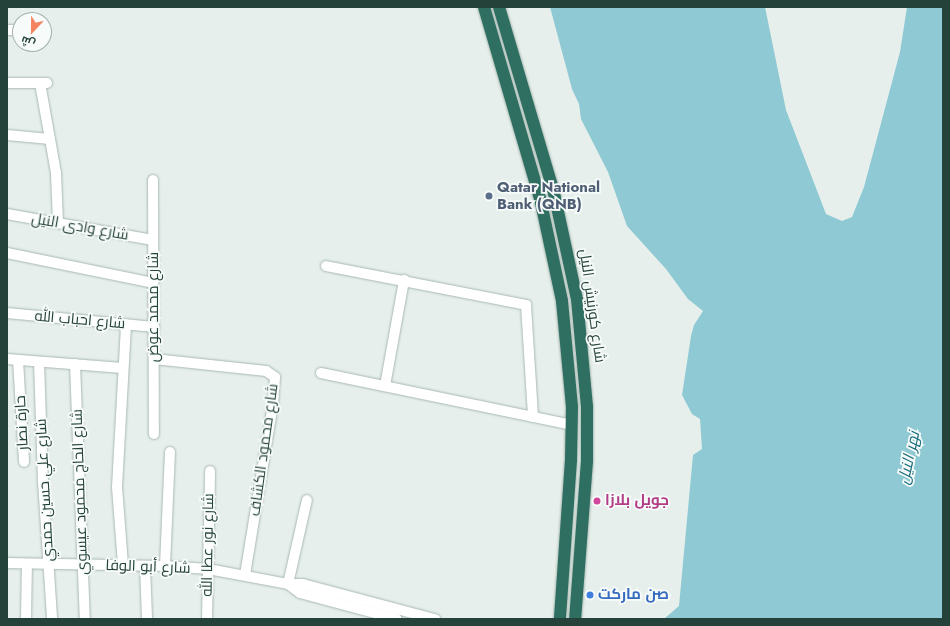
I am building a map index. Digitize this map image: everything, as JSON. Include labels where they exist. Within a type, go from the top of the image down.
[{"type":"highway","name":"شارع كورنيش النيل","points":[[484,7],[552,250],[567,347],[572,425],[560,619]]},
{"type":"highway","name":"شارع كورنيش النيل","points":[[499,7],[554,193],[577,299],[587,407],[587,461],[575,619]]},
{"type":"street","points":[[7,83],[43,83],[56,173],[58,223]]},
{"type":"street","points":[[7,135],[50,139]]},
{"type":"street","name":"شارع محمد عوض","points":[[153,180],[154,434]]},
{"type":"street","name":"شارع وادى النيل","points":[[7,214],[153,240]]},
{"type":"street","points":[[7,253],[153,283]]},
{"type":"street","points":[[326,266],[526,305],[533,417]]},
{"type":"street","points":[[385,386],[404,280]]},
{"type":"street","name":"شارع احباب الله","points":[[7,313],[154,327]]},
{"type":"street","name":"شارع محمد عوض","points":[[123,565],[117,487],[126,324]]},
{"type":"street","points":[[7,359],[124,368]]},
{"type":"street","name":"شارع محمود الكشاف","points":[[154,359],[266,371],[275,378],[273,404],[246,575]]},
{"type":"street","name":"حارة نصار","points":[[18,360],[24,462]]},
{"type":"street","name":"شارع علي حسين حمدي","points":[[39,362],[52,619]]},
{"type":"street","name":"شارع الحاج محمود عيسوي","points":[[75,364],[85,619]]},
{"type":"street","points":[[321,373],[572,425]]},
{"type":"street","points":[[165,566],[170,452]]},
{"type":"street","name":"شارع نور عطا الله","points":[[207,619],[210,471]]},
{"type":"street","points":[[288,584],[307,500]]},
{"type":"street","name":"شارع أبو الوفا","points":[[7,563],[165,566],[208,569],[288,584],[303,584],[435,619]]},
{"type":"street","points":[[26,564],[26,619]]},
{"type":"street","points":[[144,566],[147,619]]},
{"type":"street","name":"شارع أبو الوفا","points":[[288,584],[300,593],[397,619]]},
{"type":"water","name":"نهر النيل","points":[[550,7],[765,7],[786,110],[826,214],[842,221],[852,217],[864,187],[900,52],[907,7],[943,7],[943,619],[664,619],[679,606],[693,455],[702,449],[700,419],[692,414],[682,395],[691,336],[694,325],[703,311],[688,299],[666,269],[627,226],[608,172],[581,119],[579,104],[572,89]]},
{"type":"place","name":"Qatar National Bank (QNB)","points":[[489,196]]},
{"type":"place","name":"جويل بلازا","points":[[597,501]]},
{"type":"place","name":"صن ماركت","points":[[590,595]]}]
